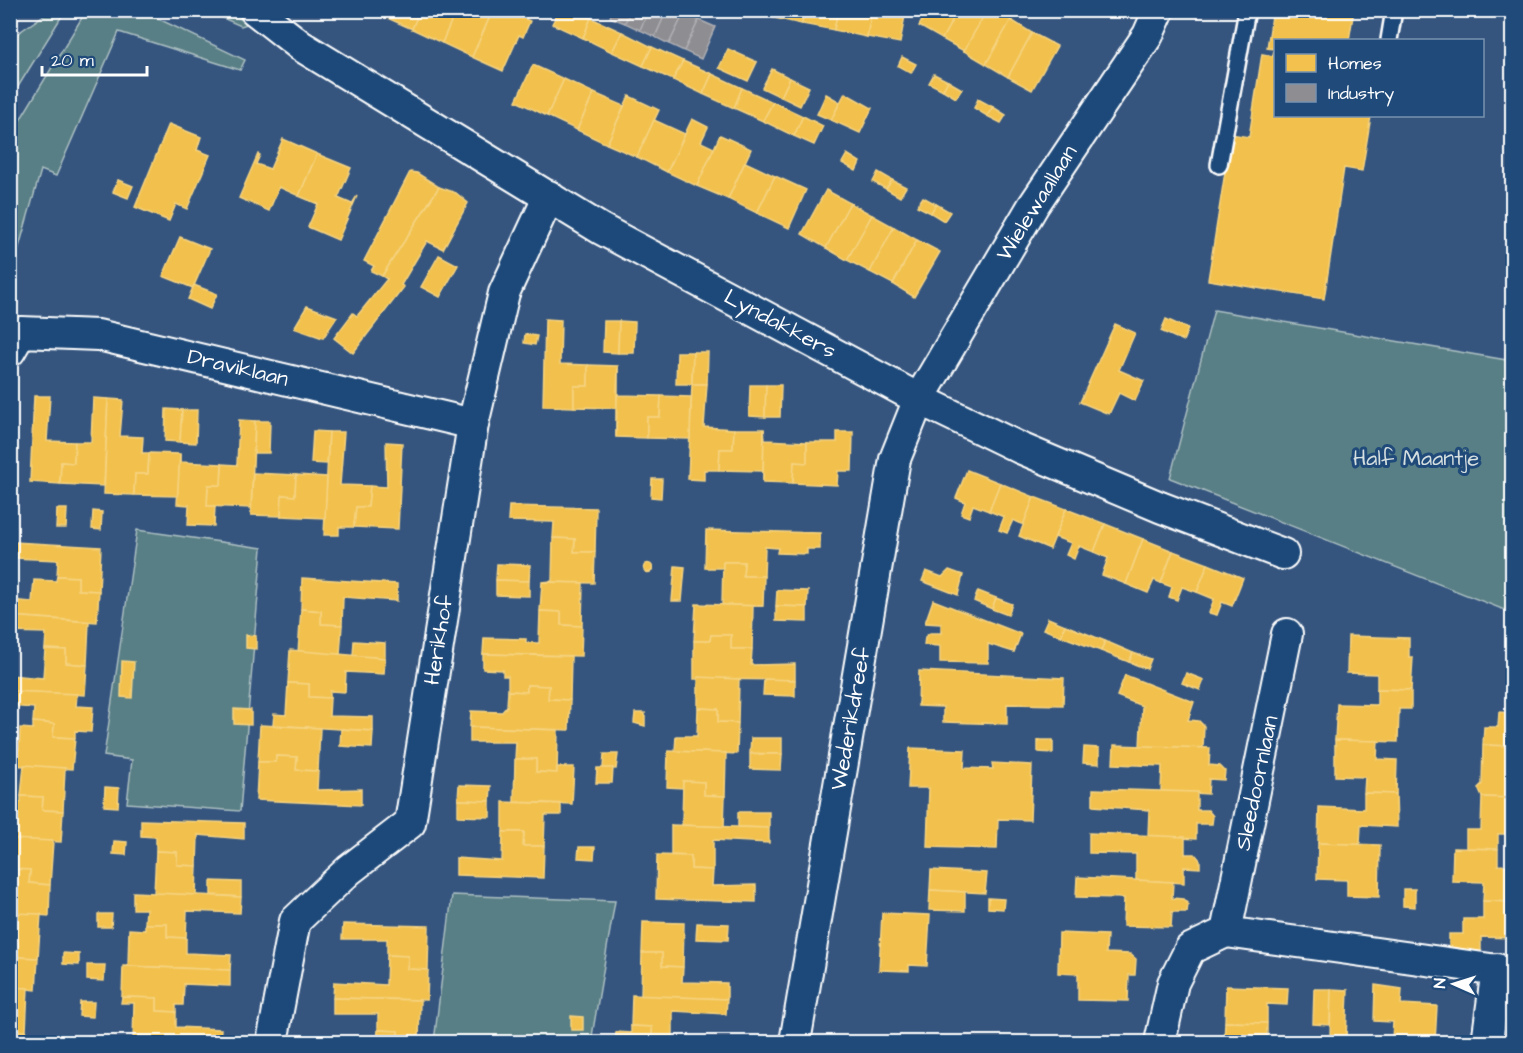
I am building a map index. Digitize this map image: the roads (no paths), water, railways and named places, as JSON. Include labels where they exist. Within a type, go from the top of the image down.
[{"type":"street","name":"Lyndakkers","points":[[255,10],[302,46],[601,229],[919,399],[1031,452],[1160,507],[1283,554]]},
{"type":"street","name":"Wielewaallaan","points":[[919,399],[1033,206],[1148,35],[1159,10]]},
{"type":"street","name":"Herikhof","points":[[272,1042],[295,921],[349,870],[410,823],[473,424],[504,293],[549,196]]},
{"type":"street","name":"Draviklaan","points":[[10,351],[21,332],[98,335],[473,424]]},
{"type":"street","name":"Wederikdreef","points":[[795,1042],[895,459],[919,399]]},
{"type":"street","name":"Sleedoornlaan","points":[[1226,932],[1287,634]]},
{"type":"street","points":[[1160,1042],[1173,983],[1190,949],[1226,932],[1505,970],[1487,1042]]},
{"type":"lane","points":[[1219,165],[1247,10]]},
{"type":"lane","points":[[1389,39],[1394,10]]},
{"type":"park label","name":"Half Maantje","points":[[1416,458]]}]
